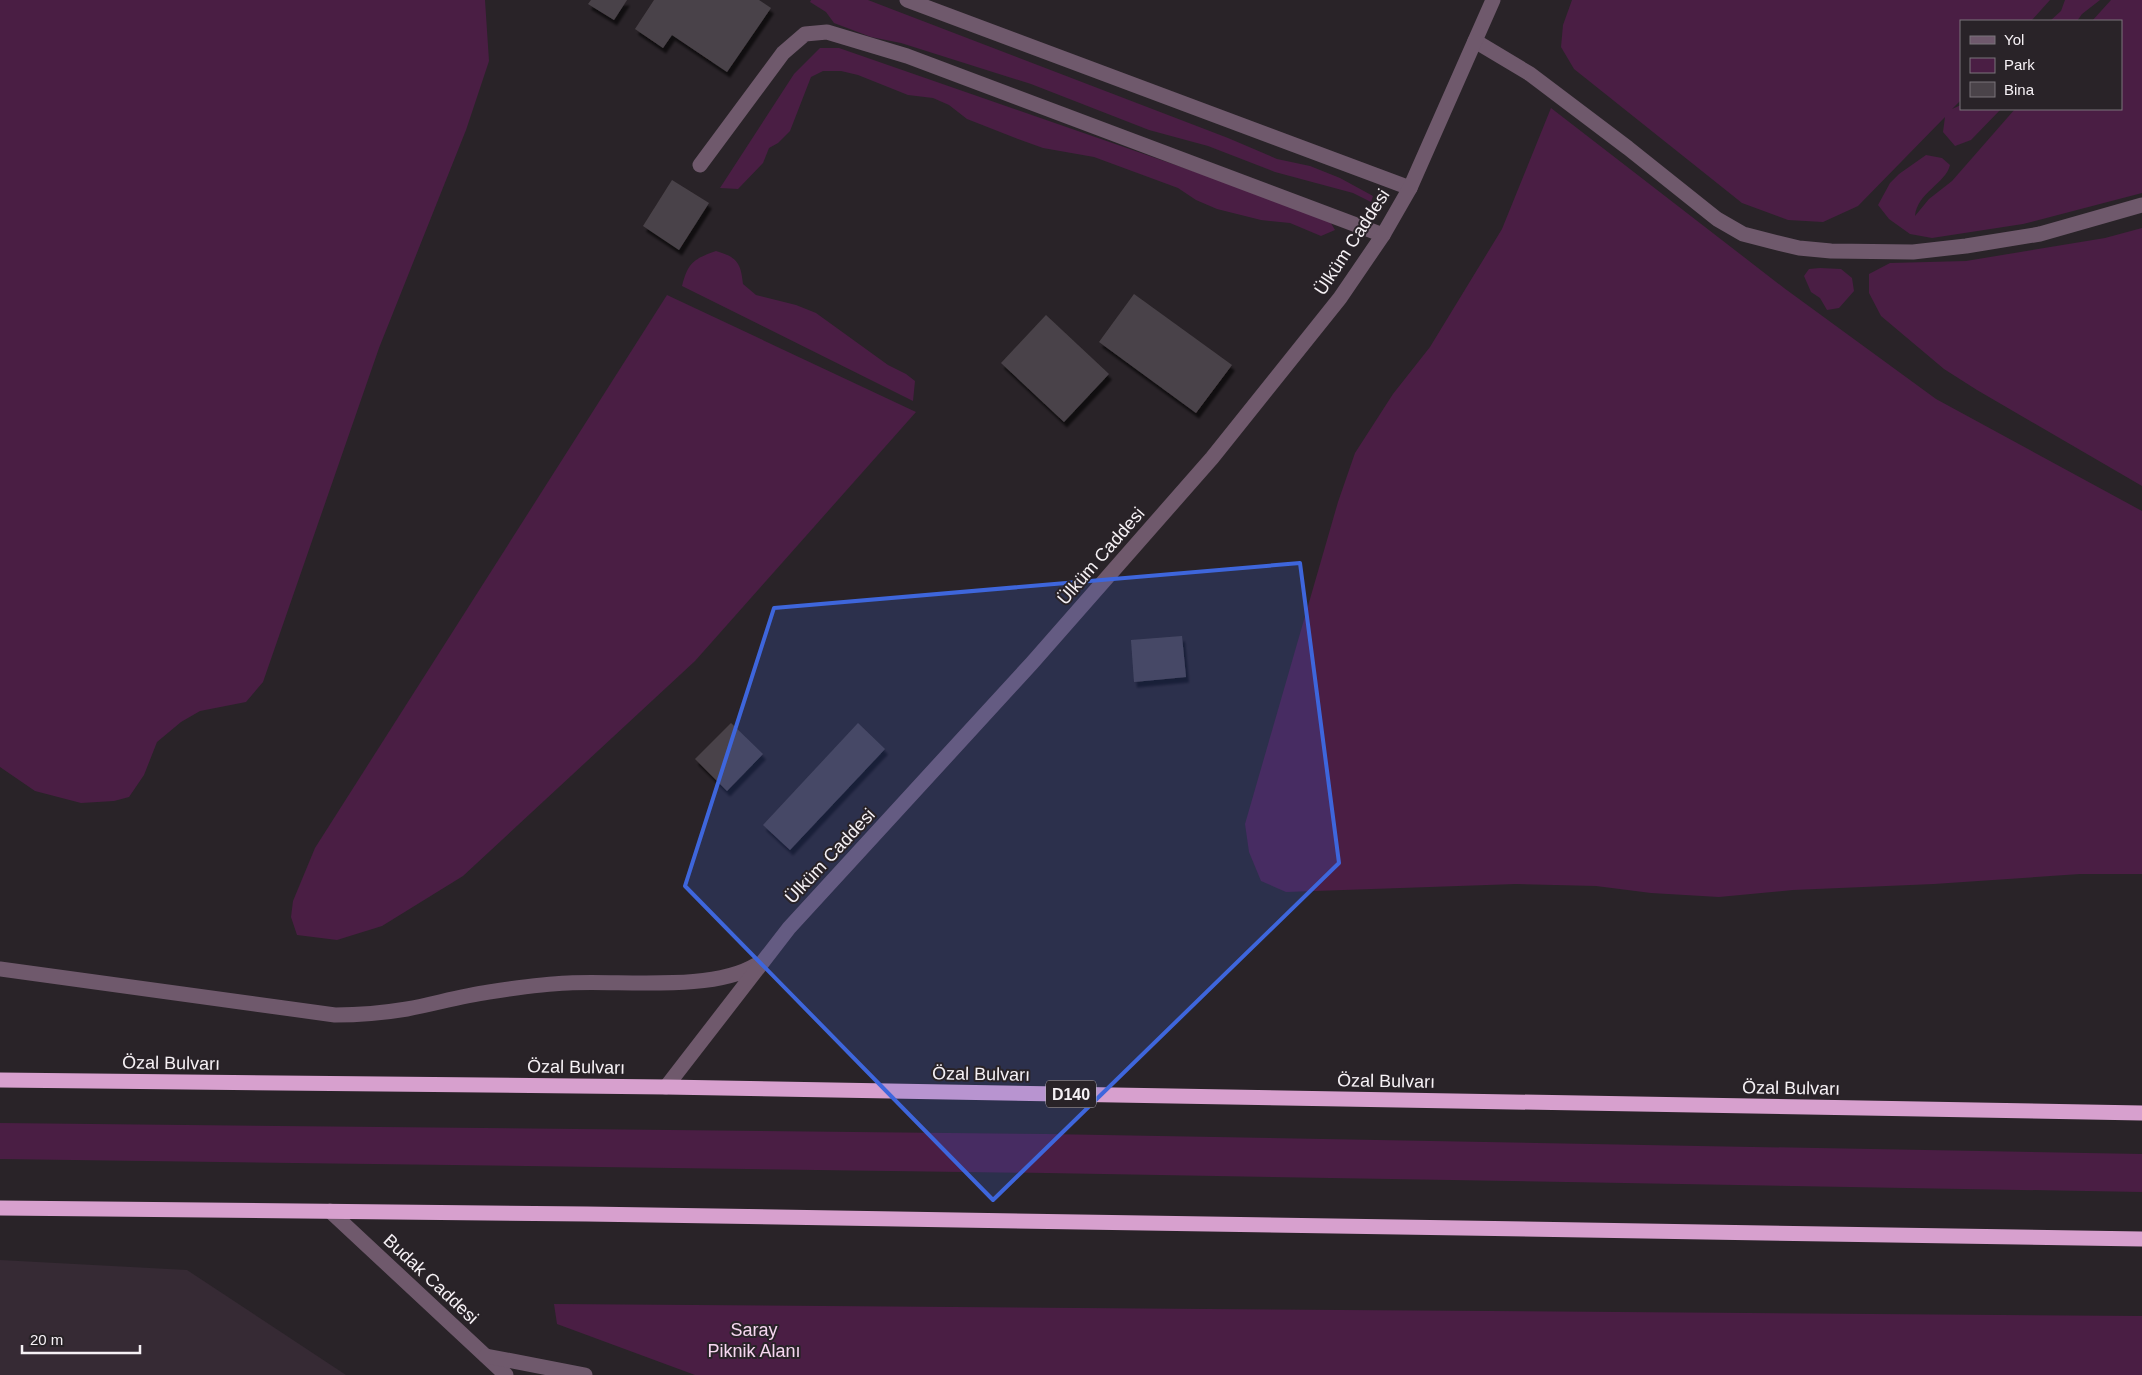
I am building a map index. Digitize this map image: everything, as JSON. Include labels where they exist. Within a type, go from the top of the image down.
[{"type":"highway","name":"Özal Bulvarı","points":[[0,1080],[666,1087],[2142,1113]]},
{"type":"highway","points":[[0,1208],[330,1211],[2142,1239]]},
{"type":"street","points":[[906,0],[1410,188]]},
{"type":"street","name":"Ülküm Caddesi","points":[[666,1087],[761,961],[789,928],[1038,656],[1212,458],[1340,298],[1383,235],[1410,188],[1493,0]]},
{"type":"street","points":[[700,165],[783,53],[805,34],[827,32],[907,56],[1383,235]]},
{"type":"street","points":[[1475,41],[1530,74],[1628,148],[1717,219],[1743,234],[1782,244],[1799,248],[1864,252],[1913,252],[2040,234],[2142,205]]},
{"type":"street","points":[[0,969],[335,1016],[407,1009],[488,992],[567,983],[682,982],[725,978],[744,972],[761,961]]},
{"type":"street","name":"Budak Caddesi","points":[[330,1211],[506,1375]]},
{"type":"street","points":[[486,1356],[585,1375]]},
{"type":"highlighted area","points":[[1300,563],[1339,863],[993,1200],[685,886],[774,608]]},
{"type":"shaded area","points":[[0,1260],[187,1270],[346,1375],[0,1375]]},
{"type":"green space","points":[[0,0],[485,0],[489,61],[466,130],[379,348],[263,682],[246,702],[200,711],[181,722],[157,742],[144,775],[129,797],[114,801],[81,803],[35,791],[0,767]]},
{"type":"green space","points":[[811,0],[868,0],[1228,138],[1277,159],[1310,166],[1340,178],[1373,196],[1371,202],[1353,193],[1275,172],[1208,146],[1149,130],[1031,84],[901,43],[871,37],[834,23],[826,12],[810,2]]},
{"type":"green space","points":[[1572,0],[2050,0],[2032,20],[1960,20],[1960,101],[1952,109],[1960,105],[1960,110],[2000,110],[1971,140],[1955,146],[1943,132],[1945,117],[1858,206],[1823,222],[1788,220],[1742,203],[1574,69],[1561,47],[1563,25]]},
{"type":"green space","points":[[2065,0],[2100,0],[2082,14],[2078,20],[2051,20],[2061,11]]},
{"type":"green space","points":[[2111,0],[2142,0],[2142,193],[2023,224],[1932,238],[1910,234],[1889,219],[1878,205],[1890,183],[1899,174],[1926,155],[1942,158],[1950,165],[1943,177],[1921,201],[1915,216],[1929,199],[1952,181],[2014,110],[2122,110],[2122,20],[2093,20]]},
{"type":"green space","points":[[820,48],[839,48],[1328,218],[1335,230],[1321,236],[1290,223],[1261,220],[1217,209],[1196,200],[1178,188],[1094,157],[1043,148],[967,119],[949,105],[933,98],[908,95],[858,75],[841,71],[823,71],[811,77],[790,131],[778,143],[769,148],[763,163],[738,189],[720,188],[794,74]]},
{"type":"green space","points":[[1551,108],[1784,288],[1936,399],[2142,511],[2142,874],[2080,874],[1934,884],[1793,890],[1719,897],[1651,893],[1596,886],[1516,884],[1286,892],[1261,881],[1249,852],[1245,824],[1338,502],[1355,453],[1393,394],[1430,347],[1502,229]]},
{"type":"green space","points":[[2142,228],[2142,486],[1944,369],[1881,316],[1869,293],[1869,274],[1890,263],[1966,261],[2105,238]]},
{"type":"green space","points":[[716,251],[729,256],[737,262],[743,284],[756,295],[796,305],[816,313],[888,365],[906,374],[915,381],[913,401],[682,286],[689,267],[702,257]]},
{"type":"green space","points":[[1809,269],[1841,269],[1852,278],[1854,291],[1839,308],[1827,310],[1820,298],[1811,292],[1804,276]]},
{"type":"green space","points":[[667,295],[916,412],[695,661],[463,876],[382,926],[337,940],[297,935],[291,917],[293,901],[315,848]]},
{"type":"green space","points":[[0,1123],[1047,1134],[2142,1154],[2142,1192],[1046,1173],[0,1159]]},
{"type":"green space","name":"Saray Piknik Alanı","points":[[554,1304],[2142,1316],[2142,1375],[695,1375],[557,1324]]},
{"type":"building","points":[[591,0],[627,0],[614,20],[588,4]]},
{"type":"building","points":[[654,0],[759,0],[771,8],[727,72],[672,35],[663,48],[635,29]]},
{"type":"building","points":[[672,180],[709,203],[679,250],[643,226]]},
{"type":"building","points":[[1134,294],[1232,365],[1196,413],[1099,342]]},
{"type":"building","points":[[1046,315],[1109,374],[1064,422],[1001,363]]},
{"type":"building","points":[[1182,636],[1186,677],[1134,682],[1131,640]]},
{"type":"building","points":[[731,723],[763,754],[727,791],[695,759]]},
{"type":"building","points":[[858,723],[885,749],[790,850],[763,825]]}]
